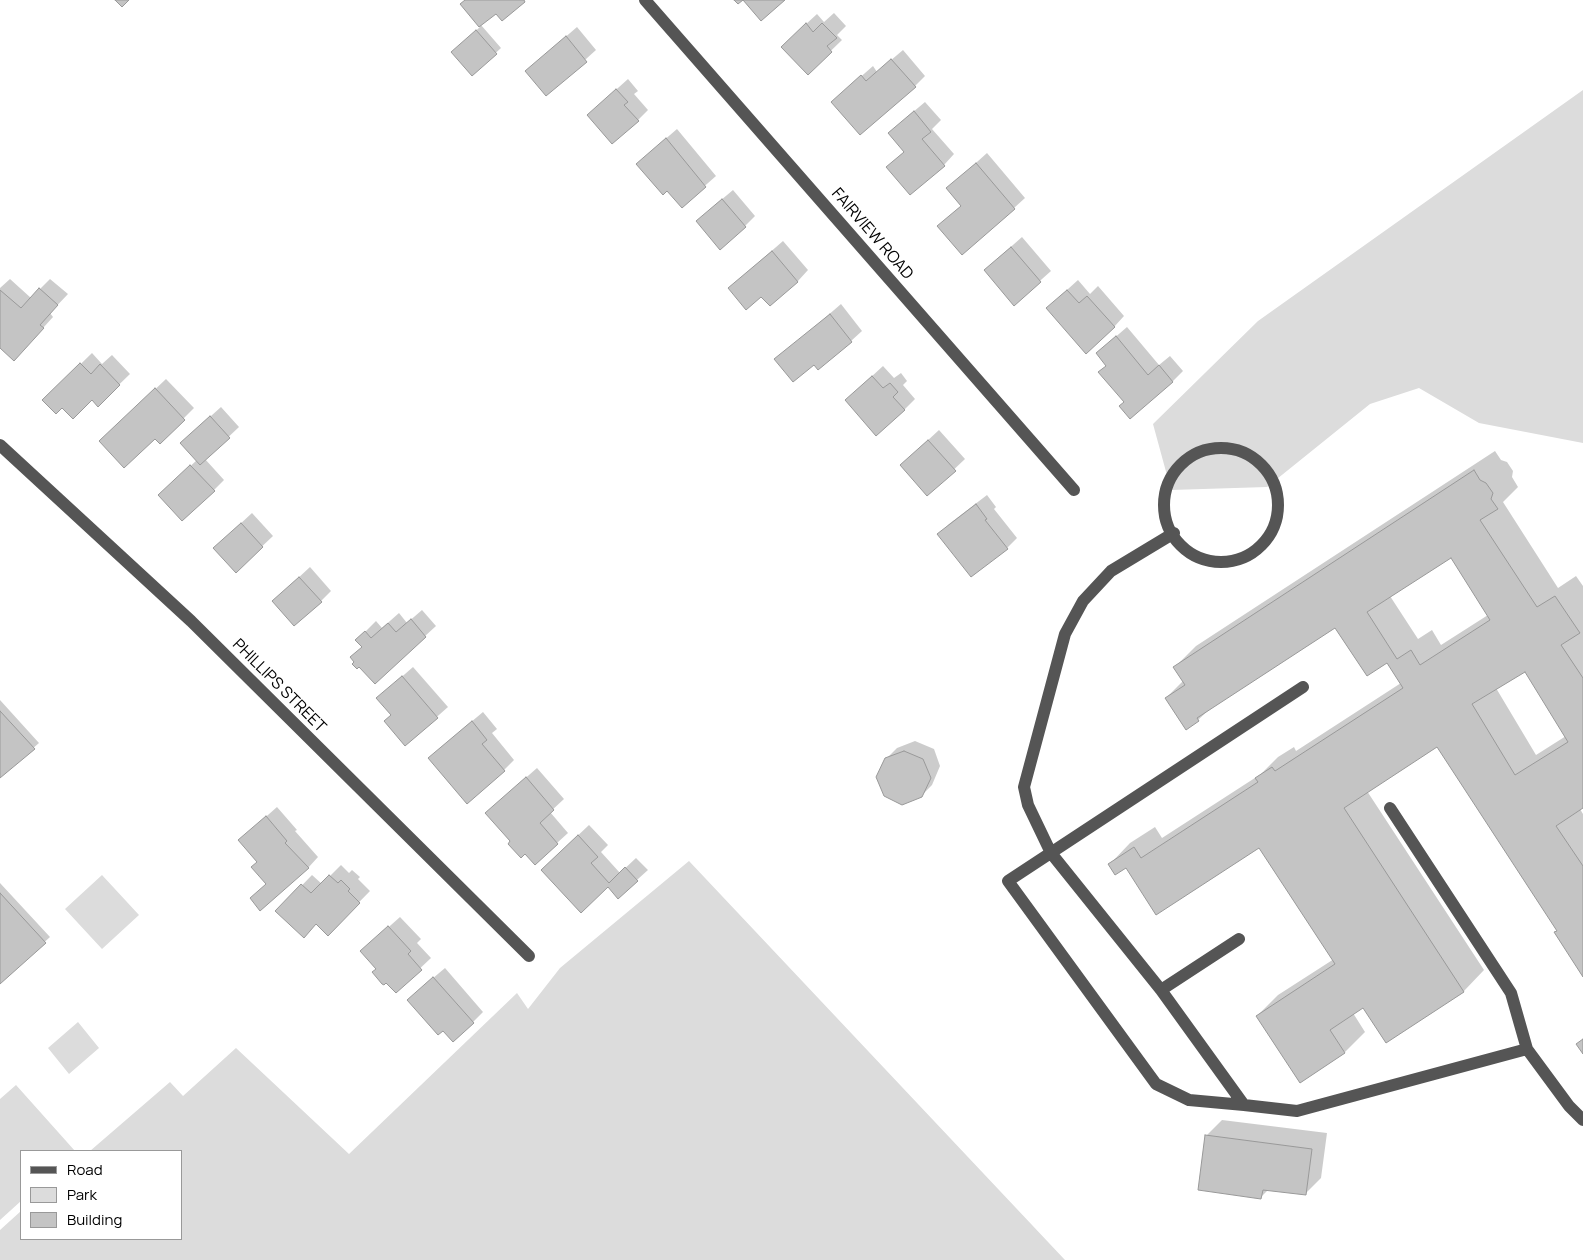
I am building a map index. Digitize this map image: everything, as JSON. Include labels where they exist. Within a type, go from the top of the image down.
[{"type":"street","name":"FAIRVIEW ROAD","points":[[645,0],[1074,490]]},
{"type":"street","points":[[1218,447],[1237,450],[1255,459],[1268,473],[1277,491],[1278,509],[1274,527],[1265,542],[1251,554],[1234,561],[1216,562],[1198,558],[1182,548],[1174,533],[1164,516],[1163,496],[1170,477],[1182,462],[1198,451],[1218,447]]},
{"type":"street","name":"PHILLIPS STREET","points":[[1,448],[184,615],[529,956]]},
{"type":"street","points":[[1174,533],[1111,571],[1083,601],[1065,634],[1024,787],[1028,805],[1051,854],[1162,990],[1244,1105]]},
{"type":"street","points":[[1303,687],[1008,881],[1156,1084],[1190,1100],[1297,1112],[1527,1049]]},
{"type":"street","points":[[1390,808],[1511,993],[1527,1049],[1569,1106],[1583,1120]]},
{"type":"street","points":[[1162,990],[1239,939]]},
{"type":"green space","points":[[1583,90],[1583,443],[1479,423],[1419,388],[1370,404],[1267,487],[1171,490],[1153,424],[1258,321]]},
{"type":"green space","points":[[689,861],[1065,1260],[0,1260],[0,1230],[20,1212],[20,1240],[182,1240],[182,1150],[91,1150],[170,1082],[183,1096],[236,1048],[349,1154],[517,993],[528,1009],[560,968]]},
{"type":"green space","points":[[102,875],[139,915],[102,949],[65,909]]},
{"type":"green space","points":[[78,1022],[99,1048],[69,1074],[48,1048]]},
{"type":"green space","points":[[16,1085],[74,1150],[20,1150],[20,1202],[0,1220],[0,1099]]},
{"type":"building","points":[[115,0],[129,0],[122,7]]},
{"type":"building","points":[[465,0],[524,0],[525,2],[502,21],[496,14],[479,27],[460,4]]},
{"type":"building","points":[[734,0],[743,0],[738,4]]},
{"type":"building","points":[[743,0],[785,0],[761,21]]},
{"type":"building","points":[[806,23],[813,32],[822,23],[837,38],[827,46],[832,52],[808,75],[781,47]]},
{"type":"building","points":[[476,30],[497,54],[472,76],[451,52]]},
{"type":"building","points":[[566,36],[587,62],[546,96],[525,71]]},
{"type":"building","points":[[891,59],[916,87],[860,135],[831,102],[861,75],[866,81]]},
{"type":"building","points":[[616,89],[628,102],[624,105],[639,121],[612,144],[587,115]]},
{"type":"building","points":[[914,111],[931,132],[922,139],[945,166],[910,195],[886,167],[904,152],[888,133]]},
{"type":"building","points":[[666,138],[706,187],[682,208],[667,191],[663,195],[636,164]]},
{"type":"building","points":[[976,163],[1015,209],[962,255],[937,226],[961,206],[946,188]]},
{"type":"building","points":[[722,199],[746,227],[720,250],[696,221]]},
{"type":"building","points":[[1011,247],[1041,282],[1014,306],[984,270]]},
{"type":"building","points":[[772,251],[798,282],[770,306],[761,297],[746,310],[728,288]]},
{"type":"building","points":[[39,288],[58,305],[40,325],[44,328],[14,361],[0,348],[0,290],[21,308]]},
{"type":"building","points":[[1067,290],[1079,303],[1087,296],[1115,327],[1086,354],[1046,308]]},
{"type":"building","points":[[830,314],[852,342],[818,370],[814,365],[793,382],[774,359]]},
{"type":"building","points":[[1116,336],[1148,375],[1159,365],[1173,382],[1130,419],[1119,406],[1124,402],[1098,372],[1106,366],[1096,353]]},
{"type":"building","points":[[80,363],[91,374],[100,364],[120,385],[98,407],[92,400],[73,419],[62,408],[56,414],[42,400]]},
{"type":"building","points":[[872,376],[883,388],[890,383],[898,392],[893,397],[905,410],[876,436],[845,400]]},
{"type":"building","points":[[155,388],[185,420],[160,444],[155,439],[124,468],[99,441]]},
{"type":"building","points":[[210,416],[230,438],[200,465],[180,443]]},
{"type":"building","points":[[928,440],[956,471],[927,496],[900,465]]},
{"type":"building","points":[[190,465],[215,491],[182,521],[158,495]]},
{"type":"building","points":[[1474,470],[1480,480],[1486,483],[1493,493],[1491,499],[1498,509],[1480,520],[1537,607],[1555,596],[1580,633],[1561,645],[1583,678],[1583,808],[1556,826],[1583,866],[1583,977],[1554,932],[1557,931],[1437,747],[1344,808],[1464,992],[1386,1043],[1363,1008],[1330,1030],[1345,1053],[1300,1083],[1256,1016],[1335,964],[1259,848],[1156,915],[1126,868],[1115,875],[1108,864],[1134,847],[1141,858],[1258,782],[1255,778],[1272,767],[1275,771],[1403,688],[1387,663],[1367,676],[1335,628],[1197,718],[1199,721],[1186,730],[1165,698],[1185,685],[1173,667]],"holes":[[[1451,558],[1490,620],[1420,665],[1411,650],[1397,659],[1367,612]],[[1525,672],[1568,742],[1515,775],[1472,704]]]},
{"type":"building","points":[[976,504],[987,519],[985,520],[1008,549],[971,577],[937,534]]},
{"type":"building","points":[[241,523],[263,547],[236,573],[213,548]]},
{"type":"building","points":[[299,577],[322,602],[294,626],[272,601]]},
{"type":"building","points":[[411,619],[426,637],[375,684],[359,667],[357,669],[352,664],[354,662],[350,657],[362,647],[355,640],[365,631],[371,638],[388,623],[396,632]]},
{"type":"building","points":[[402,676],[438,718],[405,746],[384,721],[391,715],[376,698]]},
{"type":"building","points":[[0,711],[35,749],[0,778]]},
{"type":"building","points":[[472,721],[487,740],[482,744],[505,771],[467,804],[428,758]]},
{"type":"building","points":[[904,751],[923,759],[931,778],[922,797],[902,805],[884,796],[876,777],[885,758]]},
{"type":"building","points":[[526,777],[554,810],[540,823],[558,844],[535,865],[525,854],[521,858],[508,844],[510,841],[485,813]]},
{"type":"building","points":[[266,816],[287,841],[285,843],[309,868],[260,911],[250,898],[266,884],[251,867],[257,862],[238,840]]},
{"type":"building","points":[[578,835],[598,857],[591,863],[609,883],[625,867],[638,881],[618,899],[608,887],[581,913],[541,870]]},
{"type":"building","points":[[329,875],[338,883],[341,880],[350,889],[348,891],[360,903],[328,936],[316,924],[304,938],[275,911],[301,884],[311,893]]},
{"type":"building","points":[[0,893],[46,943],[0,984]]},
{"type":"building","points":[[388,926],[411,951],[408,954],[422,970],[396,993],[386,983],[382,984],[372,972],[376,969],[360,951]]},
{"type":"building","points":[[433,977],[474,1023],[453,1042],[443,1031],[438,1035],[407,1000]]},
{"type":"building","points":[[1583,1039],[1583,1054],[1576,1044]]},
{"type":"building","points":[[1205,1135],[1312,1149],[1306,1195],[1263,1190],[1261,1199],[1198,1190]]}]
